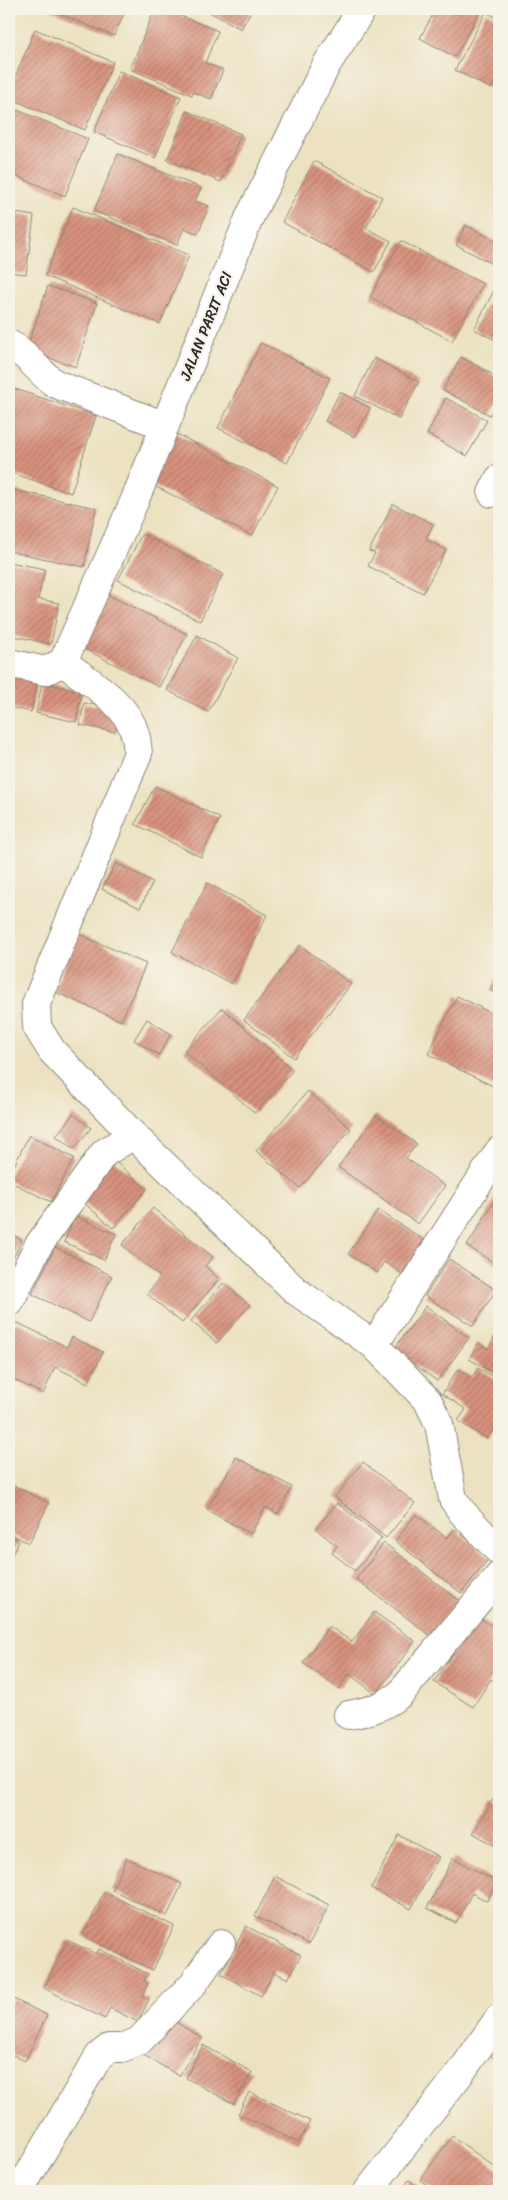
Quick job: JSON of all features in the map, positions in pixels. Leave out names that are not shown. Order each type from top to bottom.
[{"type":"street","name":"JALAN PARIT ACI","points":[[65,657],[134,502],[250,216],[327,64],[362,9]]},
{"type":"street","points":[[9,344],[23,353],[45,377],[56,384],[165,426]]},
{"type":"street","points":[[9,663],[45,670],[65,657],[128,717],[135,733],[138,754],[36,1004],[37,1028],[52,1050],[133,1136],[296,1291],[374,1345],[428,1401],[439,1424],[453,1499],[462,1512],[499,1551]]},
{"type":"street","points":[[9,1303],[38,1246],[104,1154],[133,1136]]},
{"type":"street","points":[[374,1345],[496,1164]]},
{"type":"street","points":[[348,1715],[368,1712],[383,1706],[399,1695],[499,1576]]},
{"type":"street","points":[[19,2191],[99,2056],[109,2048],[122,2048],[139,2041],[193,1984],[221,1944]]},
{"type":"street","points":[[368,2191],[459,2075],[499,2018]]},
{"type":"building","points":[[48,9],[126,9],[114,36]]},
{"type":"building","points":[[155,9],[164,9],[218,31],[205,63],[223,70],[211,99],[193,92],[192,95],[130,69]]},
{"type":"building","points":[[204,9],[252,9],[241,29]]},
{"type":"building","points":[[436,9],[481,9],[455,57],[420,38]]},
{"type":"building","points":[[486,12],[499,19],[499,73],[491,89],[455,70]]},
{"type":"building","points":[[35,29],[113,62],[85,130],[9,98],[9,92]]},
{"type":"building","points":[[119,71],[181,97],[155,158],[94,132]]},
{"type":"building","points":[[17,110],[88,139],[65,196],[9,173],[9,130]]},
{"type":"building","points":[[187,111],[241,134],[221,182],[167,160]]},
{"type":"building","points":[[118,154],[201,188],[195,201],[209,206],[198,234],[184,228],[177,245],[94,211]]},
{"type":"building","points":[[314,161],[382,197],[366,228],[391,241],[374,272],[282,222]]},
{"type":"building","points":[[73,207],[189,255],[160,324],[45,276]]},
{"type":"building","points":[[9,212],[34,216],[26,274],[9,272]]},
{"type":"building","points":[[466,225],[499,243],[491,263],[456,245]]},
{"type":"building","points":[[401,241],[483,284],[452,341],[370,297]]},
{"type":"building","points":[[499,281],[499,342],[474,329]]},
{"type":"building","points":[[48,286],[97,303],[76,367],[26,350]]},
{"type":"building","points":[[261,343],[330,378],[287,463],[218,428]]},
{"type":"building","points":[[461,357],[499,378],[499,399],[490,415],[443,390]]},
{"type":"building","points":[[374,358],[419,382],[399,419],[355,396]]},
{"type":"building","points":[[9,387],[96,416],[71,493],[9,472]]},
{"type":"building","points":[[340,392],[370,408],[354,437],[325,421]]},
{"type":"building","points":[[446,398],[487,420],[467,456],[427,434]]},
{"type":"building","points":[[173,432],[278,486],[252,536],[147,482]]},
{"type":"building","points":[[9,489],[96,508],[84,567],[9,551]]},
{"type":"building","points":[[393,504],[433,524],[426,539],[446,550],[423,593],[368,566],[375,553],[369,551]]},
{"type":"building","points":[[142,534],[223,574],[200,621],[118,580]]},
{"type":"building","points":[[9,562],[45,569],[38,599],[59,603],[51,644],[9,635]]},
{"type":"building","points":[[104,593],[187,634],[159,687],[77,645]]},
{"type":"building","points":[[197,635],[238,658],[208,712],[167,690]]},
{"type":"building","points":[[13,668],[39,674],[31,712],[9,707],[9,688]]},
{"type":"building","points":[[42,683],[82,691],[76,722],[36,713]]},
{"type":"building","points":[[84,703],[120,710],[115,732],[80,725]]},
{"type":"building","points":[[155,786],[220,818],[201,857],[135,824]]},
{"type":"building","points":[[116,863],[153,882],[140,908],[102,889]]},
{"type":"building","points":[[207,883],[267,915],[232,984],[172,952]]},
{"type":"building","points":[[79,934],[146,964],[121,1021],[53,991]]},
{"type":"building","points":[[300,945],[351,984],[294,1058],[244,1020]]},
{"type":"building","points":[[499,973],[499,995],[490,990]]},
{"type":"building","points":[[457,996],[499,1017],[499,1089],[428,1054]]},
{"type":"building","points":[[222,1008],[293,1070],[255,1113],[184,1051]]},
{"type":"building","points":[[147,1019],[171,1034],[159,1055],[134,1040]]},
{"type":"building","points":[[308,1091],[351,1129],[300,1188],[256,1151]]},
{"type":"building","points":[[73,1114],[91,1128],[74,1149],[56,1136]]},
{"type":"building","points":[[376,1115],[417,1144],[406,1158],[445,1186],[418,1224],[338,1167]]},
{"type":"building","points":[[29,1135],[74,1158],[51,1202],[9,1181],[9,1176]]},
{"type":"building","points":[[110,1157],[147,1189],[113,1228],[76,1196]]},
{"type":"building","points":[[495,1200],[499,1202],[499,1266],[467,1246]]},
{"type":"building","points":[[153,1208],[213,1257],[205,1266],[219,1279],[182,1323],[147,1294],[160,1277],[122,1245]]},
{"type":"building","points":[[378,1210],[424,1240],[402,1274],[384,1262],[377,1273],[348,1254]]},
{"type":"building","points":[[75,1216],[116,1234],[104,1260],[64,1242]]},
{"type":"building","points":[[9,1233],[22,1240],[9,1266]]},
{"type":"building","points":[[55,1247],[112,1276],[89,1322],[32,1294]]},
{"type":"building","points":[[449,1259],[496,1290],[473,1326],[425,1296]]},
{"type":"building","points":[[223,1283],[250,1305],[217,1343],[191,1321]]},
{"type":"building","points":[[426,1306],[469,1338],[437,1381],[394,1349]]},
{"type":"building","points":[[16,1322],[67,1347],[72,1337],[103,1352],[88,1383],[55,1367],[43,1394],[9,1377],[9,1338]]},
{"type":"building","points":[[497,1332],[499,1334],[499,1376],[469,1359],[478,1343],[488,1349]]},
{"type":"building","points":[[478,1368],[499,1381],[499,1419],[487,1439],[458,1421],[466,1409],[442,1394],[458,1369],[472,1377]]},
{"type":"building","points":[[236,1457],[292,1487],[278,1514],[265,1507],[251,1534],[207,1510]]},
{"type":"building","points":[[363,1462],[415,1503],[386,1538],[335,1497]]},
{"type":"building","points":[[9,1483],[49,1503],[29,1543],[9,1534]]},
{"type":"building","points":[[337,1503],[382,1538],[355,1571],[332,1553],[337,1546],[316,1529]]},
{"type":"building","points":[[416,1514],[447,1538],[454,1529],[490,1557],[461,1593],[395,1541]]},
{"type":"building","points":[[9,1536],[19,1541],[9,1561]]},
{"type":"building","points":[[384,1543],[460,1601],[432,1637],[356,1579]]},
{"type":"building","points":[[374,1612],[415,1641],[376,1694],[349,1674],[339,1689],[303,1663],[329,1626],[352,1642]]},
{"type":"building","points":[[478,1617],[499,1630],[499,1685],[491,1679],[473,1707],[434,1682]]},
{"type":"building","points":[[493,1799],[499,1803],[499,1848],[473,1833]]},
{"type":"building","points":[[399,1835],[439,1857],[411,1909],[371,1888]]},
{"type":"building","points":[[127,1858],[182,1884],[167,1916],[112,1890]]},
{"type":"building","points":[[453,1858],[497,1882],[487,1901],[472,1893],[456,1923],[427,1908]]},
{"type":"building","points":[[275,1876],[329,1905],[309,1944],[255,1916]]},
{"type":"building","points":[[104,1892],[174,1926],[153,1970],[83,1936]]},
{"type":"building","points":[[246,1926],[301,1955],[288,1979],[274,1972],[261,1996],[221,1974]]},
{"type":"building","points":[[67,1940],[96,1954],[99,1949],[148,1974],[144,1981],[148,1983],[142,1996],[149,1999],[138,2022],[110,2008],[105,2019],[44,1988]]},
{"type":"building","points":[[13,1999],[47,2015],[25,2061],[9,2053],[9,2007]]},
{"type":"building","points":[[166,2016],[202,2038],[179,2076],[142,2054]]},
{"type":"building","points":[[499,2036],[499,2062],[487,2053]]},
{"type":"building","points":[[203,2045],[252,2072],[234,2104],[186,2078]]},
{"type":"building","points":[[249,2092],[310,2121],[299,2143],[238,2114]]},
{"type":"building","points":[[452,2136],[499,2170],[499,2183],[493,2191],[436,2191],[420,2180]]},
{"type":"building","points":[[409,2180],[425,2191],[402,2191]]}]
